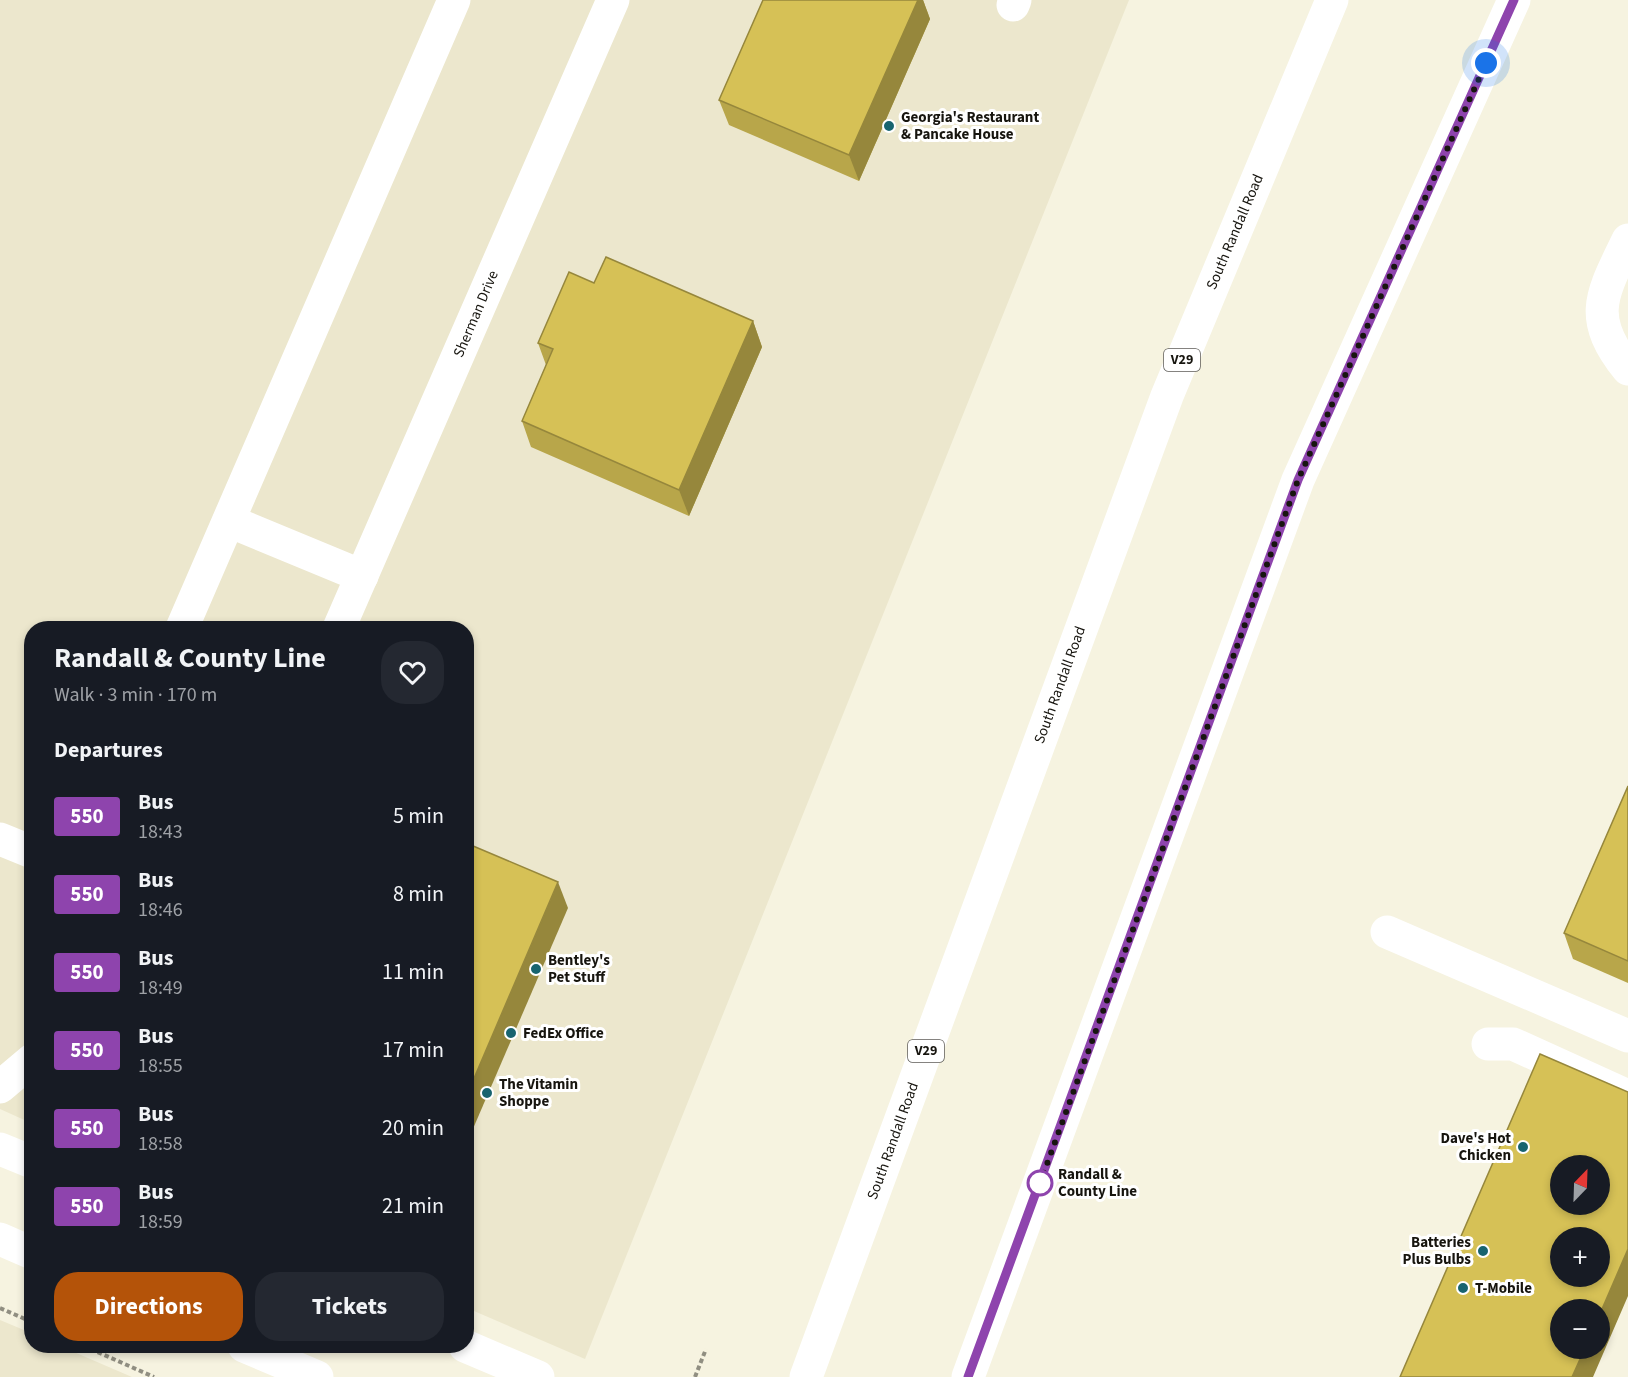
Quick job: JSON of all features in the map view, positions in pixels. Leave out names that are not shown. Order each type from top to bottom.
[{"type":"main road","points":[[185,621],[454,0]]},
{"type":"main road","name":"Sherman Drive","points":[[342,621],[613,0]]},
{"type":"main road","name":"South Randall Road","points":[[806,1377],[1167,396],[1332,0]]},
{"type":"main road","points":[[968,1377],[1298,480],[1514,0]]},
{"type":"main road","points":[[1628,240],[1604,290],[1600,318],[1616,354],[1628,369]]},
{"type":"main road","points":[[229,521],[362,576]]},
{"type":"main road","points":[[0,838],[24,848]]},
{"type":"main road","points":[[1387,932],[1628,1036]]},
{"type":"main road","points":[[1488,1044],[1514,1044],[1628,1096]]},
{"type":"main road","points":[[0,1087],[24,1067]]},
{"type":"main road","points":[[0,1149],[24,1159]]},
{"type":"main road","points":[[0,1239],[24,1250]]},
{"type":"main road","points":[[474,1350],[538,1377]]},
{"type":"main road","points":[[260,1353],[317,1377]]},
{"type":"path","points":[[0,1308],[24,1318]]},
{"type":"path","points":[[695,1377],[706,1349]]},
{"type":"path","points":[[100,1353],[154,1377]]},
{"type":"shaded area","points":[[0,0],[1129,0],[585,1359],[474,1311],[474,621],[24,621],[24,1120],[0,1109]]},
{"type":"shaded area","points":[[0,1320],[24,1330],[24,1353],[76,1353],[132,1377],[0,1377]]},
{"type":"building","points":[[763,0],[918,0],[849,155],[719,100]]},
{"type":"building","points":[[606,257],[753,321],[679,490],[522,421],[553,349],[538,343],[569,272],[594,283]]},
{"type":"building","points":[[1628,786],[1628,961],[1564,933]]},
{"type":"building","points":[[474,846],[558,882],[474,1078]]},
{"type":"building","points":[[1540,1054],[1628,1092],[1628,1249],[1606,1299],[1550,1299],[1550,1359],[1580,1359],[1572,1377],[1400,1377]]},
{"type":"bus line","name":"550","points":[[968,1377],[1298,480],[1514,0]]},
{"type":"place","name":"Georgia's Restaurant & Pancake House","points":[[889,126]]},
{"type":"place","name":"Bentley's Pet Stuff","points":[[536,969]]},
{"type":"place","name":"FedEx Office","points":[[511,1033]]},
{"type":"place","name":"The Vitamin Shoppe","points":[[487,1093]]},
{"type":"place","name":"Dave's Hot Chicken","points":[[1523,1147]]},
{"type":"place","name":"Randall & County Line","points":[[1040,1183]]},
{"type":"place","name":"Batteries Plus Bulbs","points":[[1483,1251]]},
{"type":"place","name":"T-Mobile","points":[[1463,1288]]},
{"type":"route","points":[[1040,1183],[1298,480],[1486,63]]}]
